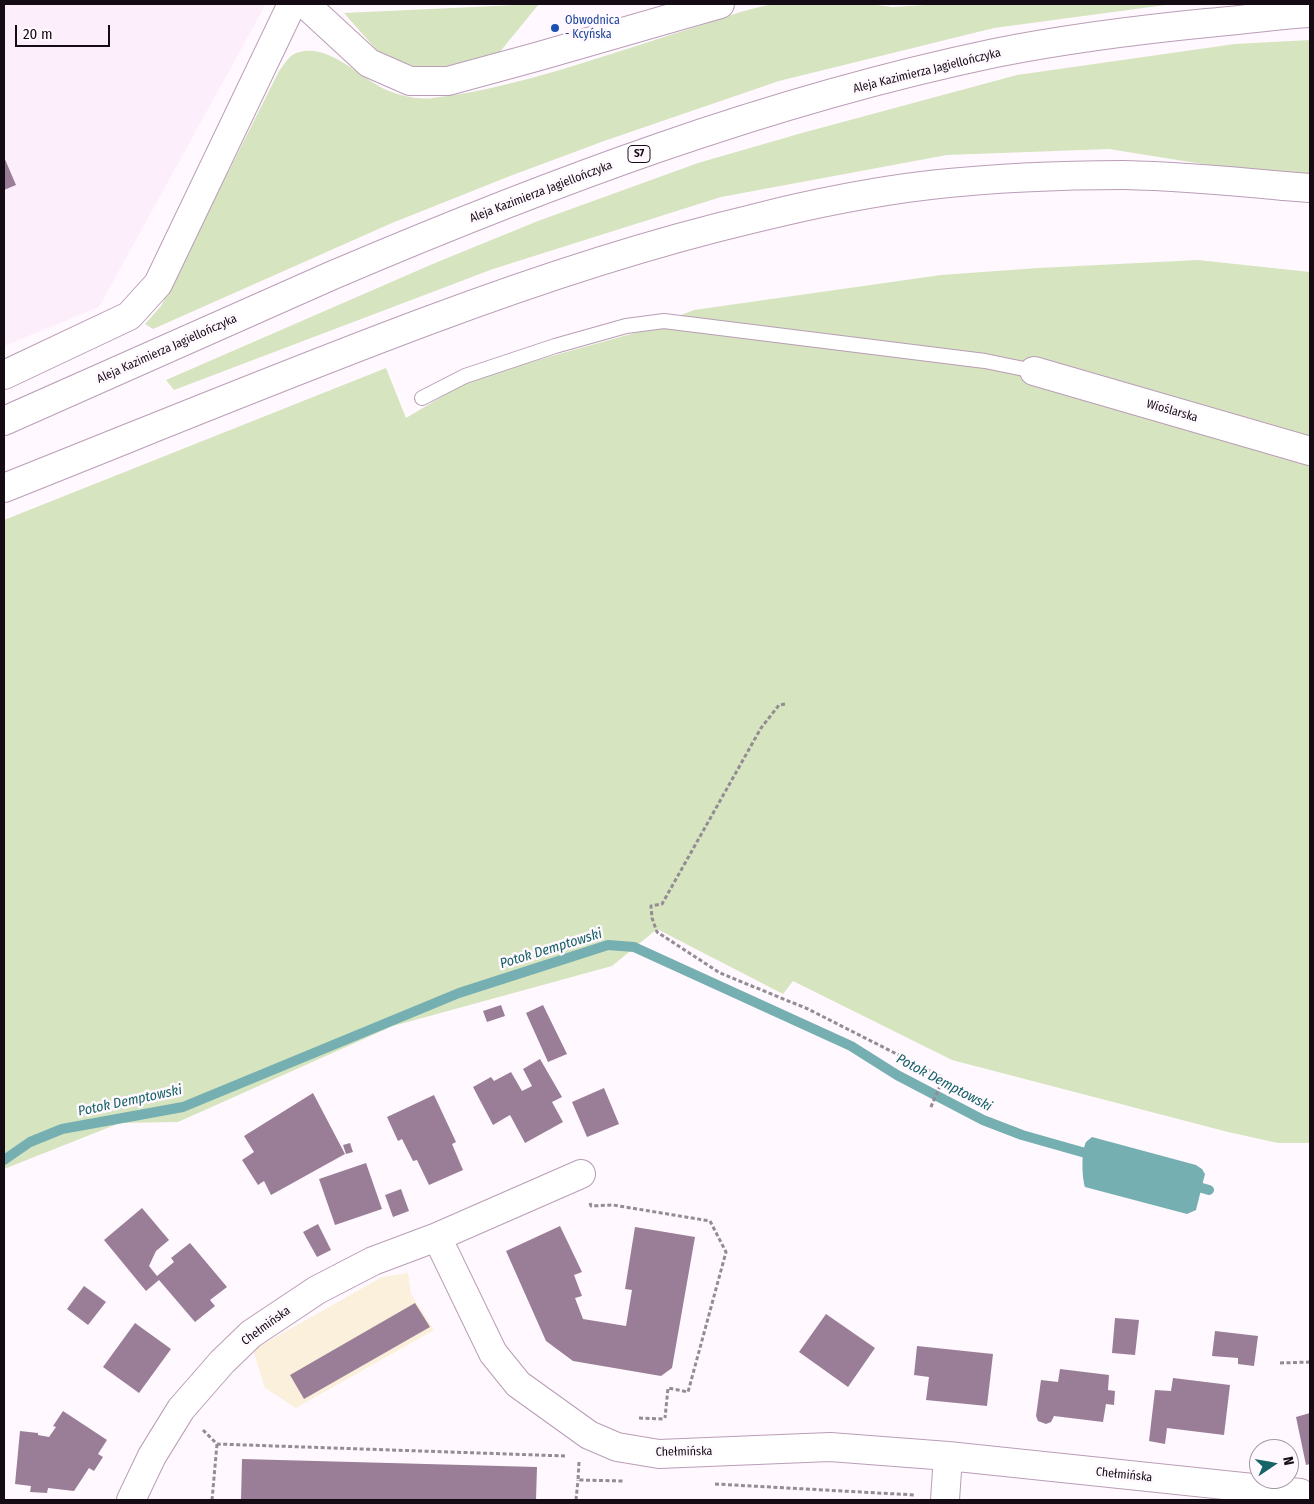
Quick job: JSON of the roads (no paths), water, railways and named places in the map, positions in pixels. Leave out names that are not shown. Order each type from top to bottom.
[{"type":"main road","points":[[4,375],[130,316],[158,284],[292,4]]},
{"type":"main road","points":[[305,4],[369,63],[410,80],[448,81],[720,4]]},
{"type":"main road","name":"Aleja Kazimierza Jagiellończyka","points":[[4,420],[332,276],[508,203],[672,142],[782,107],[994,54],[1068,40],[1310,13]]},
{"type":"main road","points":[[4,488],[360,346],[481,301],[592,263],[696,232],[802,206],[929,185],[1048,176],[1194,178],[1297,187]]},
{"type":"main road","name":"Wioślarska","points":[[1034,371],[1310,450]]},
{"type":"main road","name":"Chełmińska","points":[[131,1500],[152,1456],[181,1409],[222,1362],[251,1334],[318,1290],[373,1261],[437,1237],[581,1174]]},
{"type":"main road","name":"Chełmińska","points":[[437,1237],[493,1354],[518,1384],[584,1446],[617,1447],[659,1454],[830,1447],[948,1456],[1300,1493]]},
{"type":"main road","points":[[933,1499],[948,1456]]},
{"type":"lane","points":[[422,398],[465,376],[555,346],[626,326],[664,321],[985,361],[1034,371]]},
{"type":"water","points":[[1092,1137],[1196,1165],[1202,1169],[1205,1174],[1196,1210],[1187,1214],[1085,1187],[1083,1152],[1086,1142]]},
{"type":"waterway","name":"Potok Demptowski","points":[[4,1160],[30,1142],[62,1129],[183,1107],[459,993],[608,945],[634,947],[851,1046],[897,1075],[983,1120],[1022,1135],[1096,1156]]},
{"type":"waterway","name":"Potok Demptowski","points":[[1188,1184],[1209,1190]]},
{"type":"place","name":"Obwodnica - Kcyńska","points":[[555,28]]}]
